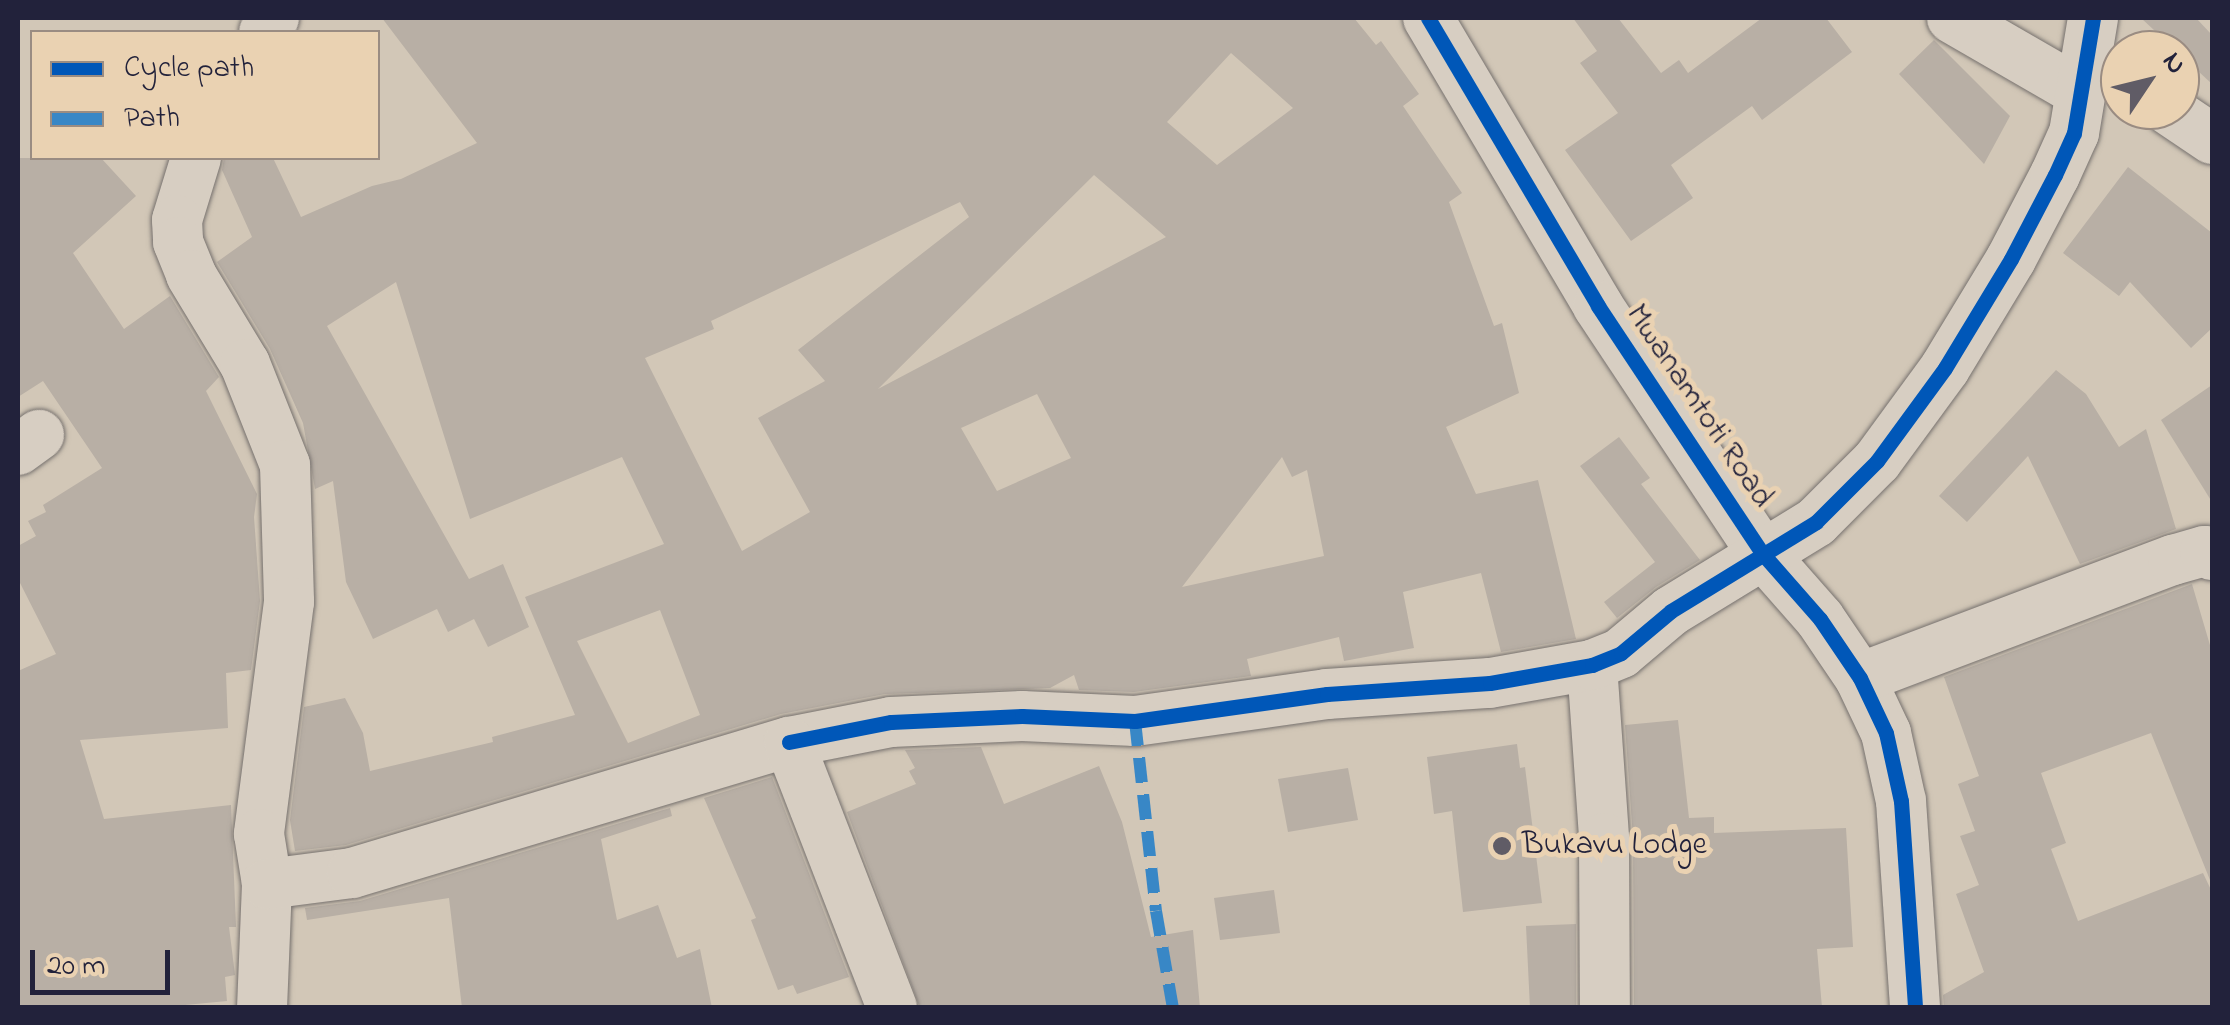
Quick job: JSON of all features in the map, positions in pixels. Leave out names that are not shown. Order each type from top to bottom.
[{"type":"street","name":"Mwanamtoti Road","points":[[1428,18],[1598,306],[1762,552],[1820,618],[1860,678],[1886,733],[1901,800],[1915,1008]]},
{"type":"street","points":[[268,884],[352,873],[788,742],[891,722],[1022,716],[1136,721],[1327,694],[1490,683],[1592,665],[1622,653],[1671,611],[1816,522],[1844,498],[1944,368],[2012,259],[2074,132],[2095,62],[1952,18]]},
{"type":"street","points":[[195,160],[177,220],[178,242],[191,275],[245,364],[285,465],[289,602],[258,834],[268,884],[262,1008]]},
{"type":"street","points":[[1860,678],[2033,610],[2210,562]]},
{"type":"street","points":[[1592,665],[1604,838],[1605,1008]]},
{"type":"street","points":[[788,742],[892,1008]]},
{"type":"building","points":[[382,18],[1354,18],[1376,45],[1381,41],[1419,94],[1403,106],[1462,193],[1449,202],[1494,326],[1502,323],[1519,393],[1446,427],[1476,494],[1538,480],[1576,639],[1501,652],[1481,573],[1403,592],[1414,648],[1344,661],[1339,637],[1247,659],[1251,676],[1134,692],[1079,690],[1074,675],[1050,688],[885,694],[781,714],[346,845],[295,851],[290,820],[304,707],[345,698],[363,733],[370,771],[493,742],[492,737],[575,715],[525,597],[664,544],[622,457],[470,519],[396,282],[327,326],[469,579],[503,564],[529,627],[488,647],[474,619],[448,632],[437,609],[373,639],[346,582],[333,481],[315,489],[303,423],[270,349],[217,262],[252,237],[222,170],[224,160],[274,160],[301,217],[372,186],[401,179],[477,143]],"holes":[[[1231,53],[1293,108],[1217,165],[1167,122]],[[1094,175],[1166,237],[878,389]],[[960,202],[969,217],[798,350],[825,381],[758,418],[810,512],[742,551],[645,358],[714,329],[711,321]],[[1037,394],[1071,458],[997,491],[961,428]],[[1282,457],[1292,477],[1307,470],[1324,556],[1182,587]],[[660,610],[700,715],[628,743],[577,641]]]},
{"type":"building","points":[[1573,18],[1618,18],[1661,73],[1679,60],[1688,73],[1762,18],[1826,18],[1852,52],[1762,120],[1752,106],[1671,165],[1693,198],[1631,241],[1565,150],[1618,113],[1580,63],[1597,51]]},
{"type":"building","points":[[2141,18],[2196,18],[2212,35],[2212,84],[2200,73],[2200,30],[2154,30]]},
{"type":"building","points":[[1934,40],[2010,116],[1984,164],[1899,74]]},
{"type":"building","points":[[18,158],[103,160],[136,196],[73,253],[124,329],[170,296],[219,377],[206,391],[257,494],[254,517],[260,601],[251,670],[226,673],[228,728],[80,740],[104,819],[231,805],[236,927],[229,927],[235,975],[225,977],[227,1001],[154,1008],[18,1008],[18,671],[56,654],[18,579],[18,546],[36,536],[28,521],[46,512],[43,505],[102,468],[43,381],[18,397]]},
{"type":"building","points":[[2128,167],[2212,233],[2212,328],[2191,348],[2130,282],[2119,296],[2063,253]]},
{"type":"building","points":[[2056,370],[2086,394],[2119,447],[2146,429],[2176,529],[2080,564],[2028,456],[1967,522],[1939,496]]},
{"type":"building","points":[[2212,385],[2212,502],[2161,420]]},
{"type":"building","points":[[1619,437],[1650,478],[1641,484],[1700,560],[1656,587],[1617,618],[1604,602],[1655,562],[1580,466]]},
{"type":"building","points":[[2192,584],[2212,652],[2212,885],[2151,733],[2041,773],[2066,843],[2051,849],[2078,921],[2203,873],[2212,892],[2212,1008],[1944,1008],[1943,995],[1984,972],[1956,894],[1979,885],[1960,836],[1975,831],[1958,784],[1979,776],[1944,677]]},
{"type":"building","points":[[1678,720],[1689,818],[1714,817],[1714,833],[1846,828],[1853,947],[1817,949],[1822,1008],[1634,1008],[1633,838],[1625,725]]},
{"type":"building","points":[[1517,744],[1520,768],[1525,767],[1542,903],[1463,912],[1452,811],[1434,814],[1427,757]]},
{"type":"building","points":[[981,747],[1004,804],[1099,766],[1122,822],[1151,937],[1193,930],[1200,1008],[920,1008],[847,812],[916,784],[909,771],[915,768],[905,750]]},
{"type":"building","points":[[1348,768],[1358,820],[1288,832],[1278,779]]},
{"type":"building","points":[[772,777],[849,977],[797,994],[793,985],[778,990],[751,920],[756,918],[704,798]]},
{"type":"building","points":[[670,808],[672,816],[601,839],[617,920],[658,905],[677,958],[700,949],[712,1008],[462,1008],[449,898],[307,920],[305,908],[360,901]]},
{"type":"building","points":[[1274,890],[1280,933],[1220,940],[1214,898]]},
{"type":"building","name":"Bukavu Lodge","points":[[1576,924],[1576,1008],[1530,1008],[1526,926]]},
{"type":"marked path","points":[[1135,721],[1156,911],[1173,1008]]},
{"type":"cycle path","points":[[1428,18],[1598,306],[1762,553],[1820,619],[1860,678],[1886,733],[1901,801],[1915,1008]]},
{"type":"cycle path","points":[[789,742],[891,722],[1022,716],[1135,721],[1327,694],[1490,683],[1592,665],[1621,653],[1671,611],[1816,522],[1877,461],[1945,368],[2011,259],[2055,175],[2074,133],[2093,18]]},
{"type":"place","name":"Bukavu Lodge","points":[[1502,846]]}]
